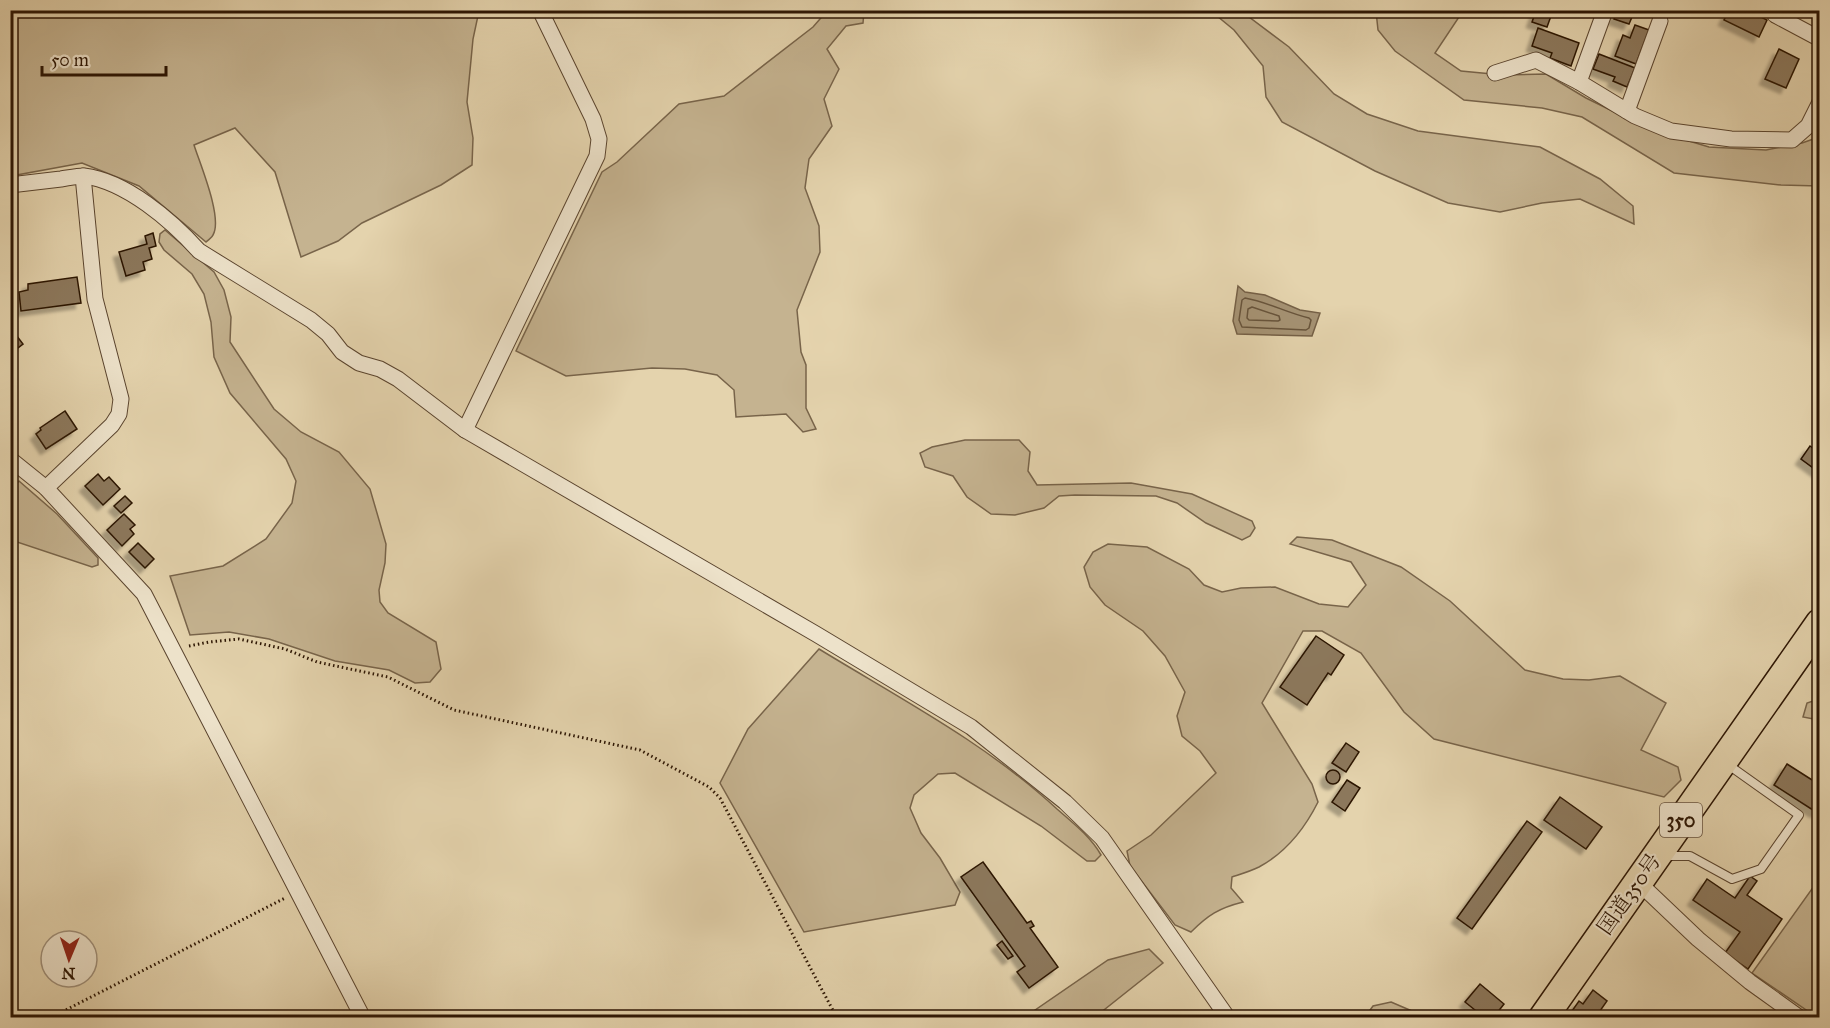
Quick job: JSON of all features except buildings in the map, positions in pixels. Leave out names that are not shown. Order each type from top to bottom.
[{"type":"highway","name":"国道350号","points":[[1543,1017],[1820,622]]},
{"type":"street","points":[[465,430],[597,156],[599,139],[593,119],[540,10]]},
{"type":"street","points":[[1775,15],[1820,39]]},
{"type":"street","points":[[1579,82],[1603,16]]},
{"type":"street","points":[[1627,111],[1660,21]]},
{"type":"street","points":[[1495,73],[1536,60],[1579,82],[1627,111],[1671,131],[1731,139],[1792,140],[1808,126],[1820,102]]},
{"type":"street","points":[[46,488],[112,425],[119,414],[121,399],[95,299],[83,176]]},
{"type":"street","points":[[10,185],[83,176],[109,183],[161,214],[186,235],[199,251],[311,320],[328,334],[342,352],[359,363],[380,369],[398,379],[465,430],[971,727],[1065,802],[1102,838],[1228,1017]]},
{"type":"street","points":[[10,459],[46,488],[144,594],[363,1017]]},
{"type":"street","points":[[1638,882],[1750,982],[1800,1017]]},
{"type":"lane","points":[[1660,850],[1670,856],[1690,856],[1732,879],[1761,869],[1799,815],[1722,760]]},
{"type":"path","points":[[173,650],[209,642],[239,639],[285,649],[317,662],[388,677],[454,710],[639,750],[709,787],[720,798],[837,1017]]},
{"type":"path","points":[[50,1017],[297,892]]},
{"type":"shaded area","points":[[11,10],[479,11],[473,39],[467,102],[473,138],[472,165],[441,185],[362,223],[338,241],[301,257],[275,172],[235,128],[194,145],[210,191],[215,216],[213,235],[206,242],[139,186],[82,163],[11,176]]},
{"type":"shaded area","points":[[827,11],[864,11],[863,23],[846,26],[827,49],[839,69],[824,99],[832,126],[809,159],[805,188],[819,226],[820,252],[797,310],[801,352],[806,365],[806,408],[816,429],[803,432],[786,414],[736,417],[734,390],[717,375],[685,369],[652,368],[566,376],[516,351],[602,172],[617,162],[679,104],[724,96],[813,27]]},
{"type":"shaded area","points":[[1211,11],[1241,11],[1289,47],[1334,94],[1367,114],[1418,131],[1540,147],[1600,179],[1633,206],[1634,224],[1580,199],[1542,203],[1500,212],[1448,203],[1375,171],[1282,122],[1266,97],[1263,66],[1234,30]]},
{"type":"shaded area","points":[[1376,11],[1463,11],[1435,53],[1461,71],[1503,75],[1546,74],[1586,98],[1649,129],[1709,147],[1766,150],[1819,137],[1819,186],[1781,185],[1674,173],[1582,117],[1542,108],[1464,100],[1395,51],[1378,30]]},
{"type":"shaded area","points":[[165,230],[214,272],[224,290],[231,317],[230,342],[274,409],[301,432],[339,452],[370,489],[386,544],[385,563],[379,590],[380,602],[388,613],[436,642],[441,669],[430,682],[415,683],[389,670],[335,661],[269,639],[229,632],[190,635],[170,576],[223,566],[266,539],[292,503],[296,481],[286,459],[230,393],[214,357],[211,322],[204,294],[192,274],[164,250],[159,242],[160,234]]},
{"type":"shaded area","points":[[965,440],[1019,440],[1030,452],[1028,471],[1037,485],[1131,483],[1192,494],[1252,521],[1255,528],[1250,536],[1242,540],[1206,523],[1177,503],[1156,496],[1059,496],[1044,508],[1015,515],[991,514],[967,497],[953,476],[925,467],[920,453],[932,447]]},
{"type":"shaded area","points":[[19,481],[57,514],[98,558],[98,565],[92,567],[11,540],[11,490]]},
{"type":"shaded area","points":[[1297,537],[1332,540],[1401,567],[1450,601],[1525,670],[1563,679],[1589,680],[1620,676],[1666,703],[1641,750],[1678,767],[1681,780],[1664,797],[1434,739],[1404,712],[1361,653],[1322,631],[1303,631],[1262,703],[1312,784],[1318,802],[1307,821],[1277,855],[1259,867],[1232,877],[1231,888],[1243,902],[1214,913],[1191,932],[1175,925],[1130,866],[1127,851],[1151,835],[1216,773],[1200,751],[1182,736],[1177,716],[1185,692],[1165,656],[1143,631],[1105,605],[1090,587],[1084,567],[1093,552],[1108,544],[1147,547],[1189,569],[1204,585],[1222,592],[1241,588],[1275,587],[1319,604],[1348,607],[1366,585],[1351,562],[1290,544]]},
{"type":"shaded area","points":[[819,649],[942,723],[1002,764],[1075,825],[1101,855],[1095,861],[1087,861],[1041,826],[955,773],[938,774],[914,795],[910,808],[921,833],[940,858],[960,892],[955,905],[804,932],[720,783],[748,729]]},
{"type":"shaded area","points":[[1819,699],[1819,720],[1803,717],[1807,703]]},
{"type":"shaded area","points":[[1819,879],[1820,1017],[1818,1018],[1752,973]]},
{"type":"shaded area","points":[[1149,949],[1163,963],[1095,1017],[1025,1017],[1108,960]]},
{"type":"shaded area","points":[[1391,1002],[1426,1017],[1365,1017],[1373,1006]]},
{"type":"water","points":[[1238,286],[1245,292],[1265,295],[1300,310],[1320,313],[1312,336],[1237,334],[1233,321]]}]
